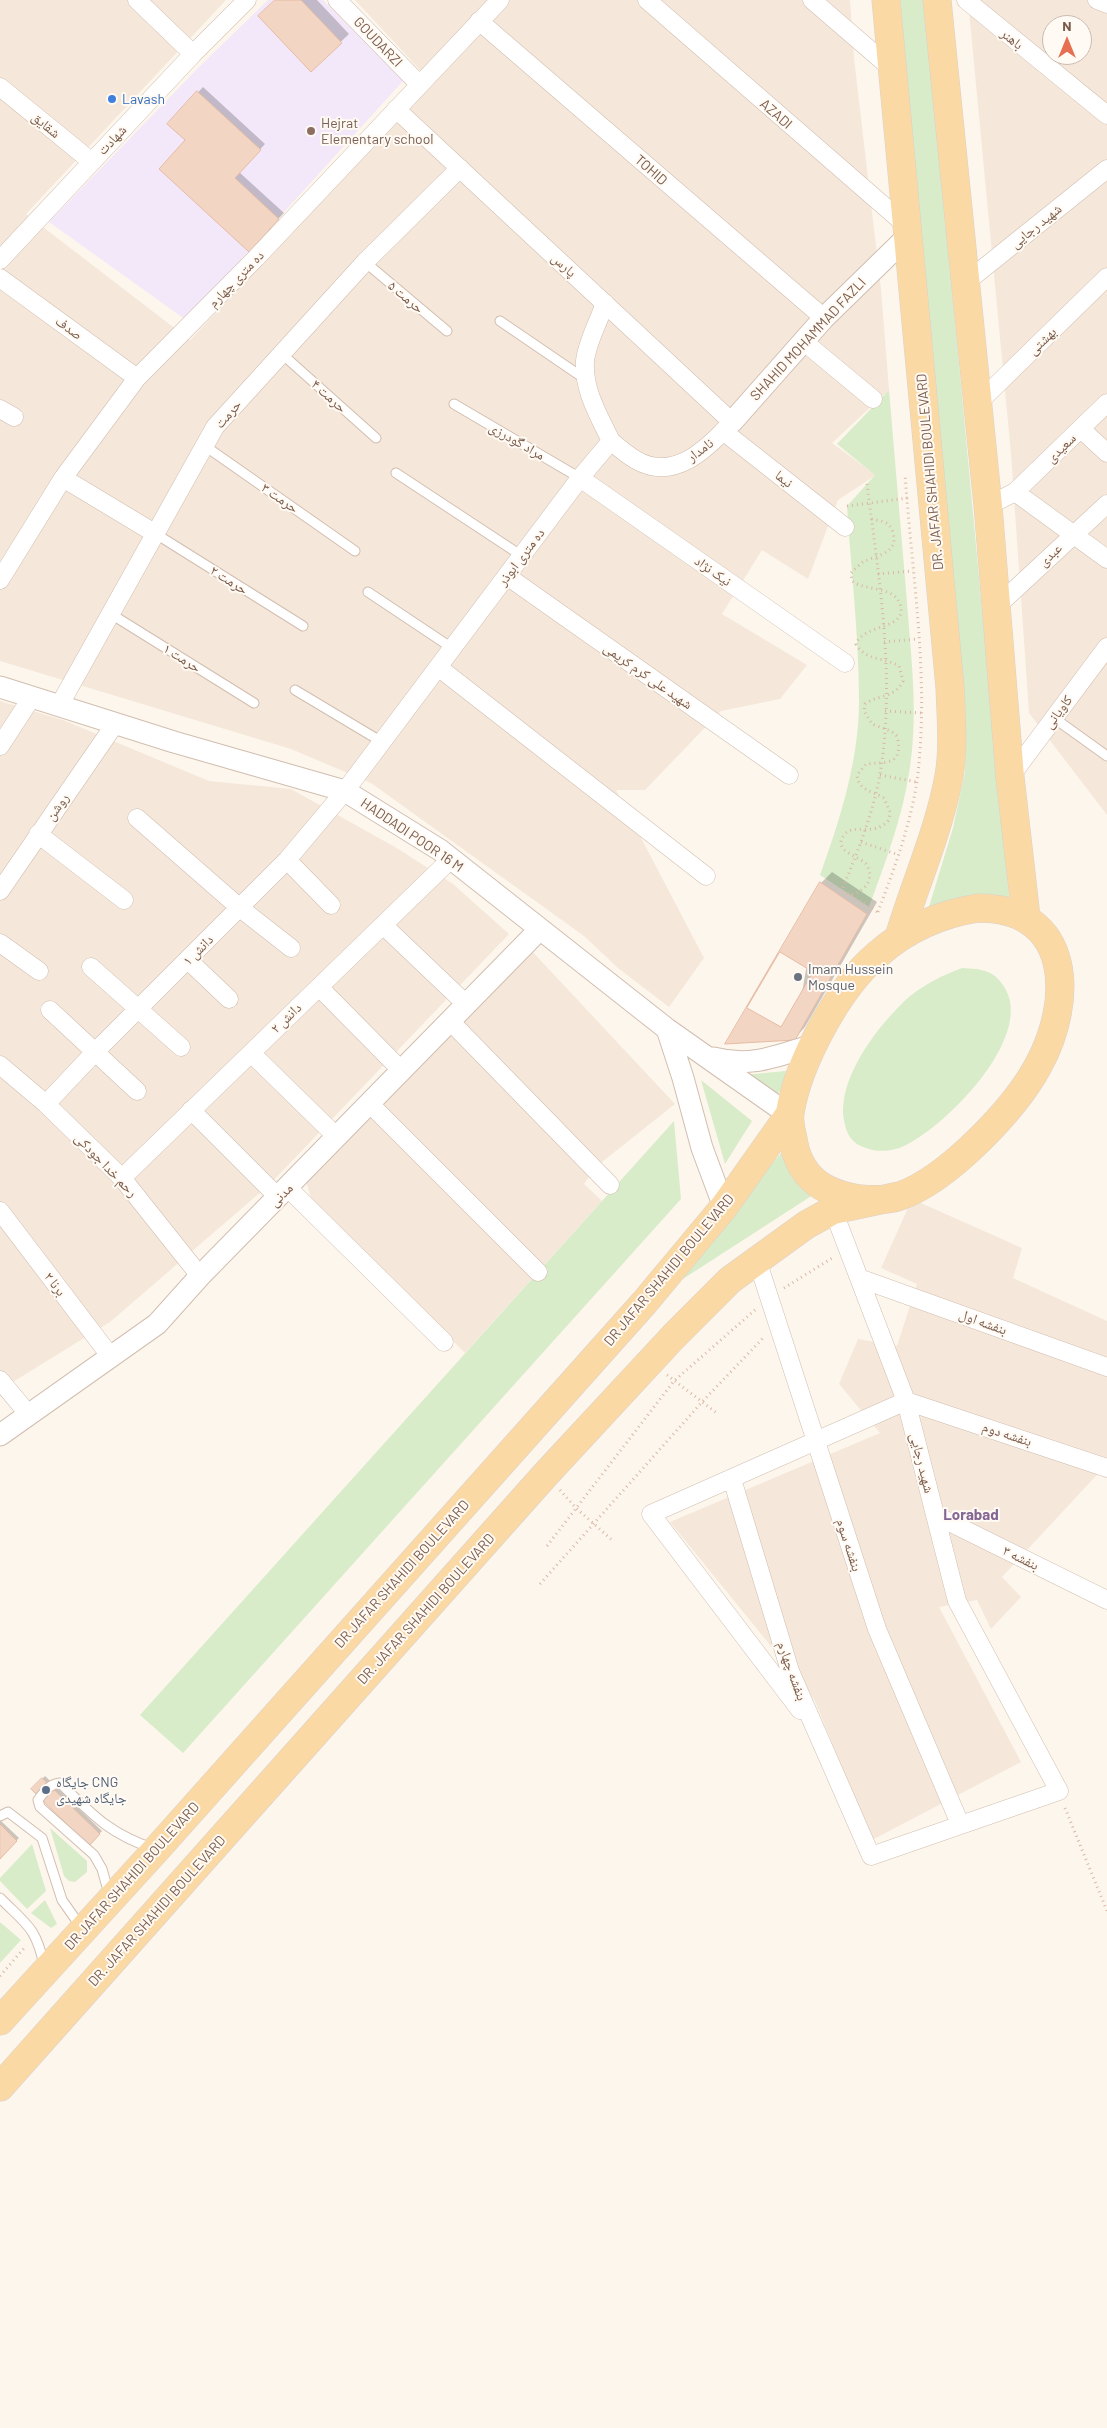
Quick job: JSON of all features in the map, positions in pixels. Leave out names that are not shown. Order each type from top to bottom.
[{"type":"main road","name":"DR. JAFAR SHAHIDI BOULEVARD","points":[[886,0],[907,231],[919,496],[950,688],[952,738],[949,775],[942,804],[901,931]]},
{"type":"main road","points":[[937,0],[988,506],[1010,777],[1026,917]]},
{"type":"main road","points":[[998,908],[1026,917],[1046,935],[1056,957],[1059,976],[1059,1007],[1052,1035],[1042,1059],[1019,1096],[973,1145],[950,1165],[899,1196],[868,1200],[843,1196],[827,1190],[812,1180],[795,1154],[789,1115],[812,1045],[829,1015],[855,979],[901,931],[954,912],[998,908]]},
{"type":"main road","name":"DR JAFAR SHAHIDI BOULEVARD","points":[[0,2021],[156,1850],[644,1303],[724,1207],[789,1115]]},
{"type":"main road","name":"DR. JAFAR SHAHIDI BOULEVARD","points":[[0,2087],[546,1474],[730,1280],[806,1225],[833,1210],[899,1196]]},
{"type":"street","points":[[137,0],[193,54]]},
{"type":"street","name":"شهادت","points":[[0,260],[246,0]]},
{"type":"street","name":"GOUDARZI","points":[[337,0],[419,84]]},
{"type":"street","name":"ده متری چهارم","points":[[0,580],[63,478],[137,378],[256,258],[500,0]]},
{"type":"street","name":"AZADI","points":[[647,0],[907,231]]},
{"type":"street","points":[[812,0],[892,69]]},
{"type":"street","name":"باهنر","points":[[966,0],[1107,115]]},
{"type":"street","points":[[1097,0],[1107,4]]},
{"type":"street","name":"TOHID","points":[[479,22],[824,318]]},
{"type":"street","name":"شقایق","points":[[0,88],[92,162]]},
{"type":"street","name":"پارس","points":[[396,109],[605,303],[727,427]]},
{"type":"street","name":"حرمت","points":[[59,706],[215,427],[366,262],[460,168]]},
{"type":"street","name":"شهید رجایی","points":[[965,283],[1107,169]]},
{"type":"street","name":"SHAHID MOHAMMAD FAZLI","points":[[727,427],[824,318],[907,231]]},
{"type":"street","name":"بهشتی","points":[[977,404],[1107,277]]},
{"type":"street","name":"صدف","points":[[0,278],[137,378]]},
{"type":"street","points":[[605,303],[586,360],[585,379],[590,398],[611,442]]},
{"type":"street","points":[[803,342],[873,399]]},
{"type":"street","name":"سعیدی","points":[[988,506],[1016,492],[1107,403]]},
{"type":"street","name":"نامدار","points":[[611,442],[637,461],[665,469],[690,460],[727,427]]},
{"type":"street","name":"نیما","points":[[727,427],[846,527]]},
{"type":"street","points":[[1081,429],[1107,453]]},
{"type":"street","name":"ده متری ابوذر","points":[[345,791],[580,478],[611,442]]},
{"type":"street","points":[[63,478],[156,534]]},
{"type":"street","name":"نیک نژاد","points":[[580,478],[846,663]]},
{"type":"street","points":[[1016,492],[1107,560]]},
{"type":"street","name":"عبدی","points":[[995,608],[1072,534],[1107,504]]},
{"type":"street","name":"شهید علی کرم کریمی","points":[[507,576],[789,775]]},
{"type":"street","name":"کاویانی","points":[[1010,777],[1107,648]]},
{"type":"street","points":[[438,667],[706,876]]},
{"type":"street","name":"HADDADI POOR 16 M","points":[[0,687],[115,724],[345,791],[451,859],[667,1030],[789,1115]]},
{"type":"street","points":[[0,746],[32,697]]},
{"type":"street","name":"روشن","points":[[0,891],[115,724]]},
{"type":"street","name":"دانش ۱","points":[[46,1104],[95,1052],[287,860],[345,791]]},
{"type":"street","points":[[137,818],[240,908],[290,948]]},
{"type":"street","points":[[38,834],[124,900]]},
{"type":"street","name":"دانش ۲","points":[[122,1178],[451,859]]},
{"type":"street","points":[[287,860],[331,905]]},
{"type":"street","points":[[383,925],[466,1004]]},
{"type":"street","name":"مدنی","points":[[0,1435],[158,1324],[200,1276],[540,929]]},
{"type":"street","points":[[0,943],[39,971]]},
{"type":"street","points":[[188,960],[229,999]]},
{"type":"street","points":[[91,966],[181,1047]]},
{"type":"street","points":[[319,987],[402,1071]]},
{"type":"street","points":[[50,1010],[137,1091]]},
{"type":"street","points":[[450,1021],[610,1185]]},
{"type":"street","points":[[667,1030],[683,1078],[702,1148],[724,1207]]},
{"type":"street","points":[[703,1056],[734,1063],[756,1062],[812,1045]]},
{"type":"street","points":[[251,1053],[337,1137]]},
{"type":"street","name":"رحم خدا جودکی","points":[[0,1065],[46,1104],[122,1178],[200,1276]]},
{"type":"street","points":[[370,1104],[538,1272]]},
{"type":"street","points":[[191,1110],[283,1192],[444,1342]]},
{"type":"street","name":"شهید رجایی","points":[[833,1210],[906,1400],[957,1601],[1059,1791]]},
{"type":"street","name":"برنا ۲","points":[[0,1211],[111,1357]]},
{"type":"street","name":"بنفشه سوم","points":[[757,1260],[877,1628],[960,1824]]},
{"type":"street","name":"بنفشه اول","points":[[859,1278],[1107,1367]]},
{"type":"street","points":[[0,1380],[29,1415]]},
{"type":"street","points":[[818,1736],[651,1514],[816,1442],[906,1400]]},
{"type":"street","name":"بنفشه دوم","points":[[906,1400],[1107,1468]]},
{"type":"street","name":"بنفشه چهارم","points":[[732,1479],[790,1671],[872,1856],[960,1824]]},
{"type":"street","name":"بنفشه ۳","points":[[935,1515],[1107,1600]]},
{"type":"street","points":[[960,1824],[1059,1791]]},
{"type":"lane","name":"حرمت ۵","points":[[366,262],[447,331]]},
{"type":"lane","points":[[500,321],[585,379]]},
{"type":"lane","name":"حرمت ۴","points":[[282,354],[376,438]]},
{"type":"lane","name":"مراد گودرزی","points":[[454,404],[580,478]]},
{"type":"lane","name":"حرمت ۳","points":[[205,446],[355,551]]},
{"type":"lane","points":[[396,473],[522,556]]},
{"type":"lane","name":"حرمت ۲","points":[[156,534],[302,626]]},
{"type":"lane","points":[[368,592],[452,648]]},
{"type":"lane","name":"حرمت ۱","points":[[111,614],[254,703]]},
{"type":"lane","points":[[295,690],[382,742]]},
{"type":"lane","points":[[1054,718],[1107,756]]},
{"type":"lane","points":[[110,1900],[102,1869],[94,1855],[40,1807],[38,1800],[43,1793],[54,1784],[60,1783],[113,1831],[127,1839],[156,1850]]},
{"type":"lane","points":[[0,1816],[8,1812],[42,1838],[62,1900],[83,1929]]},
{"type":"lane","points":[[0,1898],[34,1931],[39,1942],[45,1971]]},
{"type":"path","points":[[878,912],[900,855],[916,782],[922,713],[913,571],[919,496],[905,468]]},
{"type":"path","points":[[867,484],[883,627],[886,697],[885,728],[880,775],[862,842],[842,890],[878,912],[901,931]]},
{"type":"path","points":[[847,506],[919,496]]},
{"type":"path","points":[[850,895],[860,893],[869,881],[865,863],[843,848],[841,842],[843,835],[849,831],[876,830],[889,820],[888,804],[884,798],[862,788],[858,782],[857,775],[866,764],[881,764],[893,759],[899,750],[898,736],[885,728],[872,724],[864,711],[865,704],[871,700],[895,693],[903,681],[899,666],[885,659],[867,656],[860,652],[856,644],[858,638],[864,633],[883,627],[896,620],[900,613],[900,605],[896,597],[888,592],[860,587],[852,581],[851,573],[860,564],[886,554],[895,538],[892,528],[886,521],[872,519]]},
{"type":"path","points":[[878,574],[913,571]]},
{"type":"path","points":[[884,642],[918,640]]},
{"type":"path","points":[[885,711],[922,713]]},
{"type":"path","points":[[880,775],[916,782]]},
{"type":"path","points":[[862,842],[900,855]]},
{"type":"path","points":[[547,1546],[674,1381],[768,1298],[847,1248]]},
{"type":"path","points":[[540,1584],[702,1402],[777,1324]]},
{"type":"path","points":[[652,1362],[718,1414]]},
{"type":"path","points":[[546,1474],[576,1508],[612,1540]]},
{"type":"path","points":[[1059,1791],[1107,1911]]},
{"type":"path","points":[[0,1976],[26,1946]]},
{"type":"shaded area","points":[[0,0],[226,0],[26,214],[190,340],[433,84],[355,0],[850,0],[854,58],[881,289],[889,390],[832,443],[876,475],[838,500],[808,579],[762,550],[722,614],[807,665],[780,699],[721,711],[645,790],[616,790],[704,958],[669,1007],[618,968],[584,936],[371,783],[291,749],[0,661]]},
{"type":"shaded area","points":[[268,0],[323,0],[403,81],[186,320],[49,222],[199,67]]},
{"type":"shaded area","points":[[968,0],[1107,0],[1107,815],[1029,713],[1011,454]]},
{"type":"shaded area","points":[[0,701],[63,720],[209,781],[291,789],[395,847],[453,884],[509,934],[270,1184],[110,1322],[0,1390]]},
{"type":"shaded area","points":[[529,948],[675,1104],[597,1166],[584,1184],[602,1201],[465,1353],[311,1198],[305,1178]]},
{"type":"shaded area","points":[[912,1199],[1022,1248],[1013,1278],[1107,1321],[1107,1464],[1002,1577],[1021,1597],[991,1629],[977,1600],[939,1607],[1021,1762],[872,1840],[814,1699],[670,1522],[880,1433],[839,1384],[858,1339],[897,1346],[917,1284],[881,1268]]},
{"type":"green space","points":[[900,0],[925,0],[1011,919],[924,923],[953,828],[965,772],[966,725]]},
{"type":"green space","points":[[889,390],[914,709],[912,752],[906,790],[892,841],[869,907],[820,875],[835,833],[847,790],[856,745],[858,723],[858,653],[847,506],[875,475],[837,444]]},
{"type":"green space","points":[[962,968],[988,972],[1002,983],[1006,990],[1011,1010],[1007,1032],[997,1055],[963,1100],[923,1135],[902,1147],[892,1150],[881,1151],[857,1144],[850,1138],[846,1130],[844,1104],[847,1087],[863,1053],[885,1022],[909,997],[934,980]]},
{"type":"green space","points":[[796,1070],[775,1097],[744,1075]]},
{"type":"green space","points":[[701,1080],[752,1121],[725,1164]]},
{"type":"green space","points":[[674,1121],[681,1199],[183,1753],[140,1715]]},
{"type":"green space","points":[[790,1143],[830,1184],[655,1297]]},
{"type":"green space","points":[[50,1828],[87,1861],[87,1872],[75,1882],[69,1881],[64,1876]]},
{"type":"green space","points":[[32,1844],[46,1891],[27,1909],[0,1881],[0,1878]]},
{"type":"green space","points":[[45,1900],[57,1924],[51,1928],[31,1913]]},
{"type":"green space","points":[[0,1922],[21,1940],[0,1963]]},
{"type":"building","points":[[275,0],[301,0],[342,43],[311,72],[258,16]]},
{"type":"building","points":[[197,91],[261,150],[235,178],[279,219],[249,252],[159,169],[185,140],[167,124]]},
{"type":"building","name":"Imam Hussein Mosque","points":[[820,882],[867,914],[795,1040],[725,1044]]},
{"type":"building","points":[[780,952],[813,972],[781,1027],[747,1008]]},
{"type":"building","points":[[42,1778],[100,1834],[89,1846],[31,1789]]},
{"type":"building","points":[[0,1824],[17,1841],[0,1859]]},
{"type":"place","name":"Lavash","points":[[112,99]]},
{"type":"place","name":"Hejrat Elementary school","points":[[311,131]]},
{"type":"place","name":"Imam Hussein Mosque","points":[[798,977]]},
{"type":"place","name":"جایگاه CNG جایگاه شهیدی","points":[[46,1790]]},
{"type":"district","name":"Lorabad","points":[[971,1515]]}]
